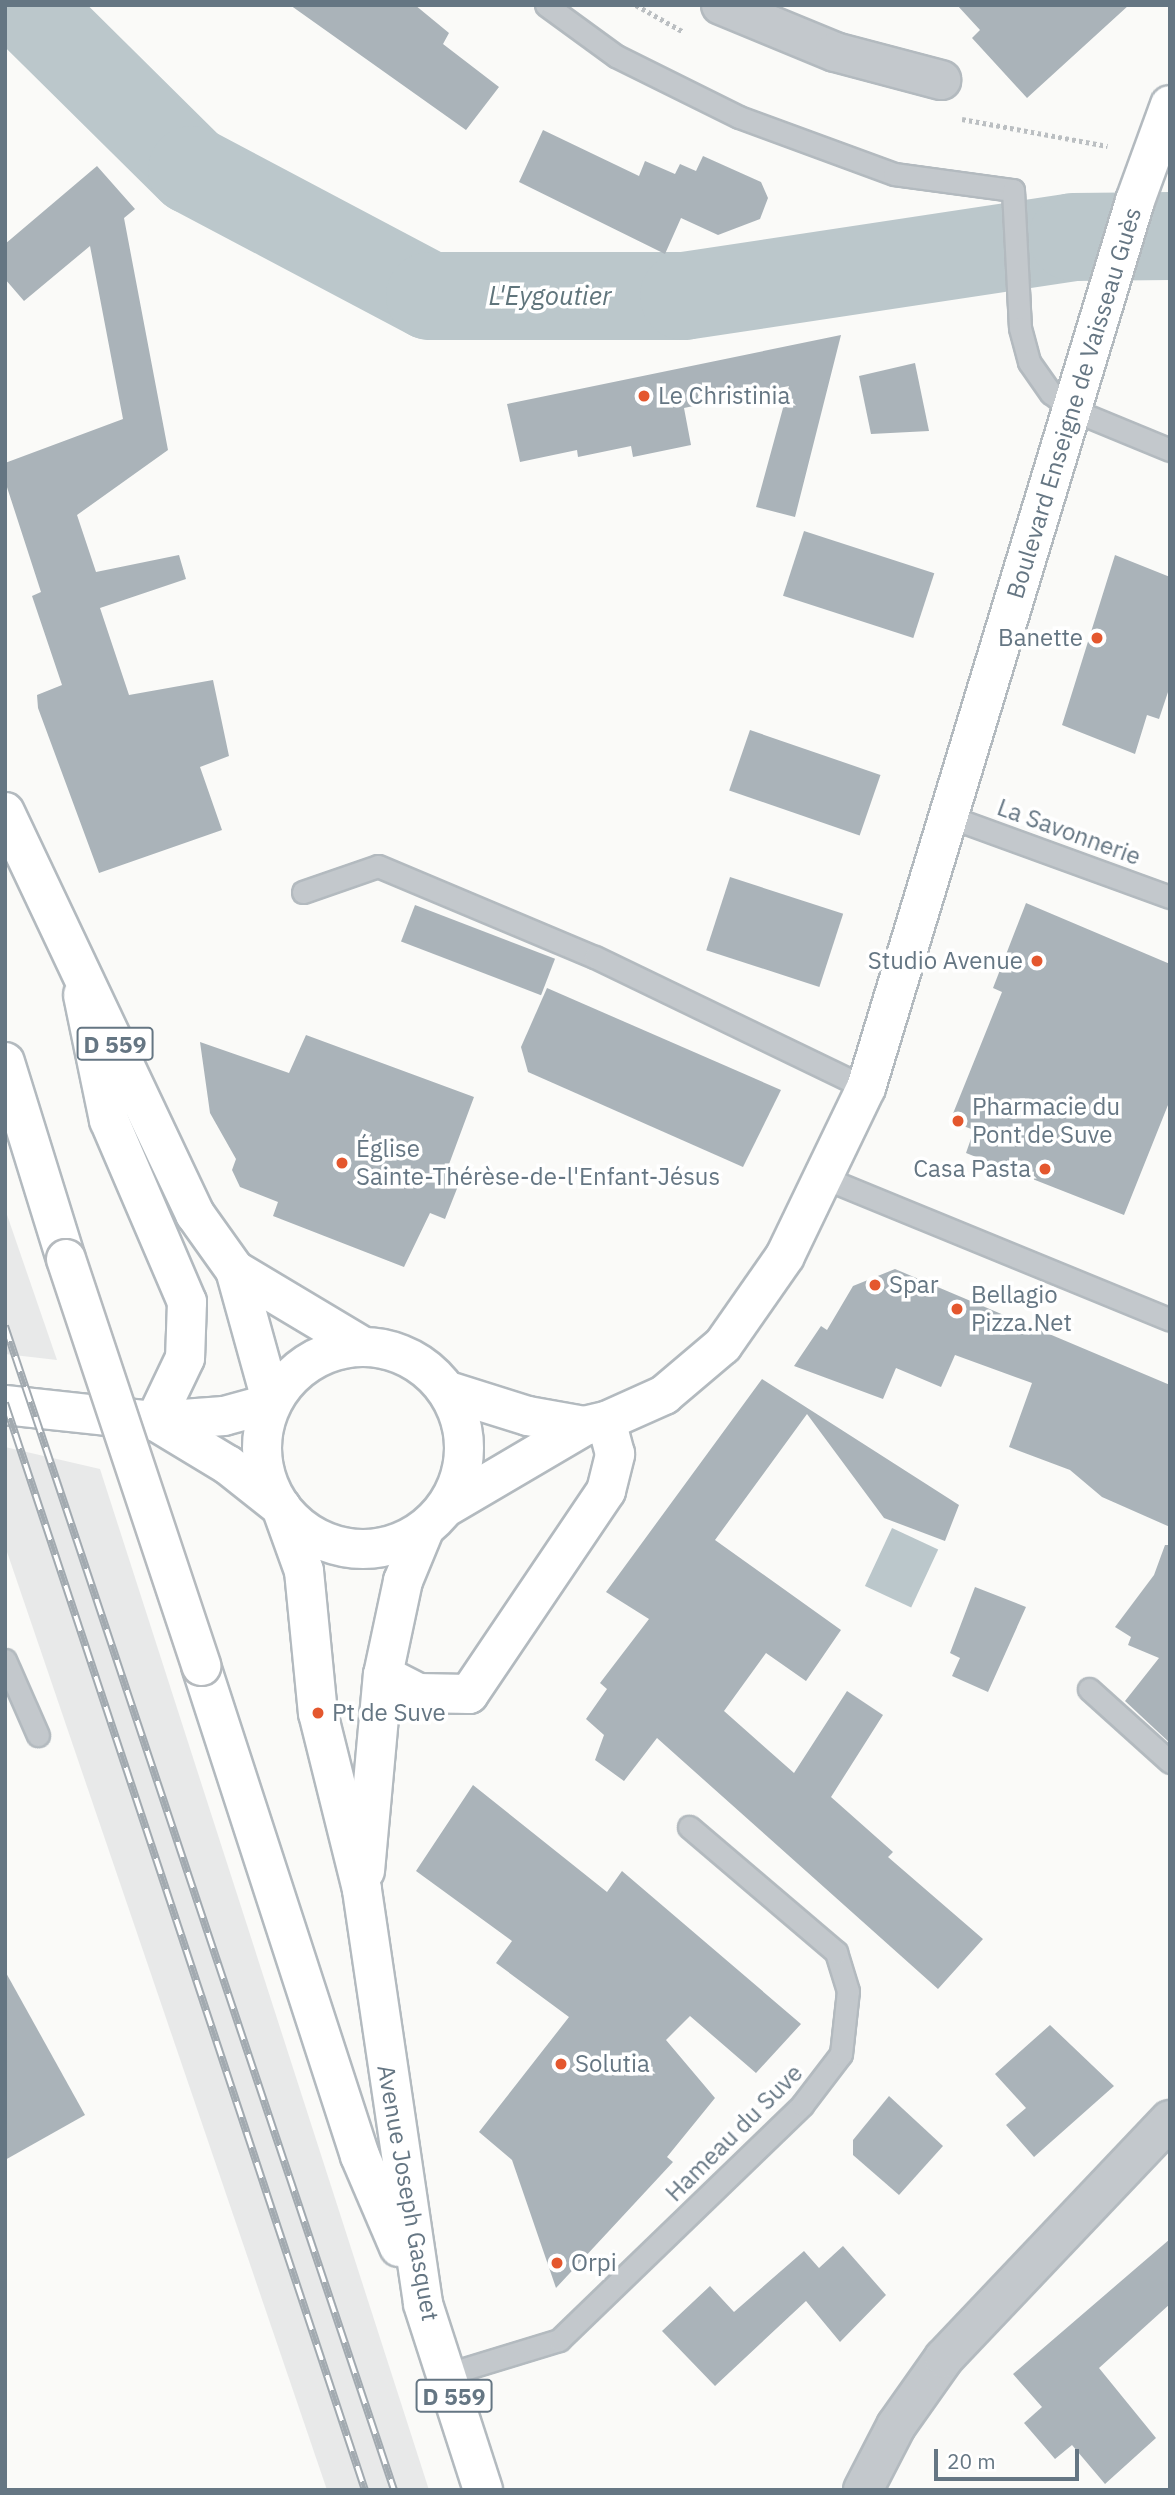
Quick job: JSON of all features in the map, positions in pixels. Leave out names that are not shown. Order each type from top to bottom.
[{"type":"main road","name":"Boulevard Enseigne de Vaisseau Guès","points":[[435,1519],[595,1423],[664,1395],[723,1345],[785,1256],[827,1179],[866,1088],[1135,201],[1170,105]]},
{"type":"main road","name":"D 559","points":[[5,812],[195,1214],[235,1270]]},
{"type":"main road","points":[[76,961],[109,1121],[187,1302],[185,1358],[155,1421]]},
{"type":"main road","points":[[5,1062],[66,1259],[360,2156],[423,2304]]},
{"type":"main road","points":[[235,1270],[362,1346]]},
{"type":"main road","points":[[235,1270],[272,1403]]},
{"type":"main road","points":[[155,1421],[228,1465],[281,1507],[300,1527],[348,1548],[375,1549],[435,1519],[465,1450],[461,1419],[448,1391],[425,1367],[395,1351],[362,1346],[326,1353],[294,1373],[272,1403],[262,1456],[281,1507]]},
{"type":"main road","points":[[383,1675],[418,1693],[469,1694],[606,1491],[615,1454],[595,1423],[492,1408],[448,1391]]},
{"type":"main road","points":[[5,1405],[155,1421],[224,1416],[272,1403]]},
{"type":"main road","name":"Avenue Joseph Gasquet","points":[[281,1507],[304,1571],[318,1713],[362,1890],[423,2304],[448,2374],[482,2490]]},
{"type":"main road","name":"Avenue Joseph Gasquet","points":[[362,1890],[383,1675],[403,1581],[435,1519]]},
{"type":"street","points":[[721,5],[835,52],[941,80]]},
{"type":"street","points":[[863,2490],[896,2426],[944,2358],[1170,2120]]},
{"type":"lane","points":[[546,5],[616,56],[739,117],[894,174],[1013,190],[1019,308],[1029,362],[1051,393],[1073,410],[1170,450]]},
{"type":"lane","name":"La Savonnerie","points":[[950,817],[1170,897]]},
{"type":"lane","points":[[303,892],[378,866],[595,957],[866,1088]]},
{"type":"lane","points":[[827,1179],[1170,1320]]},
{"type":"lane","points":[[5,1660],[38,1735]]},
{"type":"lane","points":[[1090,1689],[1170,1762]]},
{"type":"lane","name":"Hameau du Suve","points":[[448,2374],[537,2351],[574,2328],[802,2105],[841,2054],[848,1991],[835,1952],[689,1827]]},
{"type":"shaded area","points":[[5,1209],[57,1360],[5,1354]]},
{"type":"shaded area","points":[[5,1447],[100,1469],[429,2490],[327,2490],[5,1546]]},
{"type":"shaded area","points":[[892,1528],[938,1550],[911,1608],[865,1586]]},
{"type":"building","points":[[290,5],[415,5],[449,33],[443,44],[499,87],[466,130]]},
{"type":"building","points":[[957,5],[1129,5],[1027,98],[972,38],[980,30]]},
{"type":"building","points":[[543,130],[639,176],[645,161],[675,174],[680,164],[696,171],[703,156],[761,182],[768,198],[760,219],[718,235],[681,218],[665,254],[519,182]]},
{"type":"building","points":[[97,166],[135,209],[124,218],[168,450],[77,515],[96,572],[179,555],[186,579],[100,608],[129,695],[213,680],[229,756],[200,767],[222,830],[99,873],[38,708],[37,695],[62,685],[32,596],[41,592],[5,481],[5,463],[123,419],[90,246],[24,301],[5,279],[5,244]]},
{"type":"building","name":"Le Christinia","points":[[841,335],[795,517],[756,507],[789,386],[684,408],[691,445],[633,457],[631,446],[578,457],[577,450],[520,462],[507,404]]},
{"type":"building","points":[[915,363],[929,431],[871,434],[859,376]]},
{"type":"building","points":[[804,531],[934,573],[913,638],[783,596]]},
{"type":"building","points":[[1115,555],[1170,577],[1170,686],[1159,719],[1147,715],[1135,754],[1062,725]]},
{"type":"building","points":[[750,730],[880,775],[860,835],[729,791]]},
{"type":"building","points":[[730,877],[843,914],[819,987],[706,950]]},
{"type":"building","points":[[1026,903],[1170,964],[1170,1100],[1124,1215],[966,1153],[974,1130],[950,1121],[1002,992],[993,988]]},
{"type":"building","points":[[415,905],[555,959],[541,995],[401,941]]},
{"type":"building","points":[[547,988],[781,1090],[743,1167],[528,1072],[521,1047]]},
{"type":"building","name":"Église Sainte-Thérèse-de-l'Enfant-Jésus","points":[[306,1035],[474,1097],[445,1175],[460,1181],[445,1219],[430,1213],[404,1267],[273,1216],[278,1202],[240,1187],[232,1170],[236,1159],[210,1113],[200,1042],[289,1073]]},
{"type":"building","points":[[895,1269],[1170,1385],[1170,1527],[1102,1497],[1070,1470],[1009,1447],[1032,1383],[955,1355],[941,1387],[896,1368],[883,1399],[794,1366],[821,1326],[827,1330],[853,1286]]},
{"type":"building","points":[[762,1379],[959,1505],[945,1541],[884,1518],[807,1414],[715,1540],[841,1630],[806,1681],[766,1653],[724,1711],[794,1773],[847,1691],[883,1715],[831,1797],[893,1852],[888,1857],[983,1939],[938,1989],[657,1738],[624,1781],[595,1760],[604,1735],[586,1719],[607,1689],[600,1683],[649,1619],[606,1592]]},
{"type":"building","points":[[1165,1545],[1170,1545],[1170,1743],[1125,1701],[1159,1658],[1128,1645],[1131,1637],[1115,1627],[1154,1575]]},
{"type":"building","points":[[975,1587],[1026,1607],[988,1692],[952,1676],[960,1658],[950,1653]]},
{"type":"building","points":[[473,1785],[607,1892],[622,1871],[801,2024],[756,2073],[690,2016],[666,2040],[715,2098],[667,2157],[673,2162],[556,2288],[512,2160],[479,2132],[569,2017],[496,1963],[512,1941],[416,1871]]},
{"type":"building","points":[[5,1971],[85,2115],[5,2160]]},
{"type":"building","points":[[1050,2025],[1114,2086],[1034,2157],[1006,2125],[1026,2108],[995,2074]]},
{"type":"building","points":[[889,2096],[943,2146],[899,2195],[853,2155],[853,2140]]},
{"type":"building","points":[[1170,2239],[1170,2304],[1099,2368],[1156,2438],[1105,2484],[1072,2445],[1055,2459],[1024,2423],[1042,2407],[1013,2374]]},
{"type":"building","points":[[843,2246],[886,2295],[840,2342],[806,2301],[715,2386],[662,2331],[710,2286],[734,2312],[804,2251],[819,2268]]},
{"type":"waterway","name":"L'Eygoutier","points":[[25,5],[192,170],[430,296],[684,296],[1073,237],[1170,236]]},
{"type":"railway","points":[[5,1326],[394,2490]]},
{"type":"railway","points":[[5,1403],[365,2490]]},
{"type":"place","name":"Le Christinia","points":[[644,396]]},
{"type":"place","name":"Banette","points":[[1097,638]]},
{"type":"place","name":"Studio Avenue","points":[[1037,961]]},
{"type":"place","name":"Pharmacie du Pont de Suve","points":[[958,1121]]},
{"type":"place","name":"Église Sainte-Thérèse-de-l'Enfant-Jésus","points":[[342,1163]]},
{"type":"place","name":"Casa Pasta","points":[[1045,1169]]},
{"type":"place","name":"Spar","points":[[875,1285]]},
{"type":"place","name":"Bellagio Pizza.Net","points":[[957,1309]]},
{"type":"place","name":"Pt de Suve","points":[[318,1713]]},
{"type":"place","name":"Solutia","points":[[561,2064]]},
{"type":"place","name":"Orpi","points":[[557,2263]]}]
